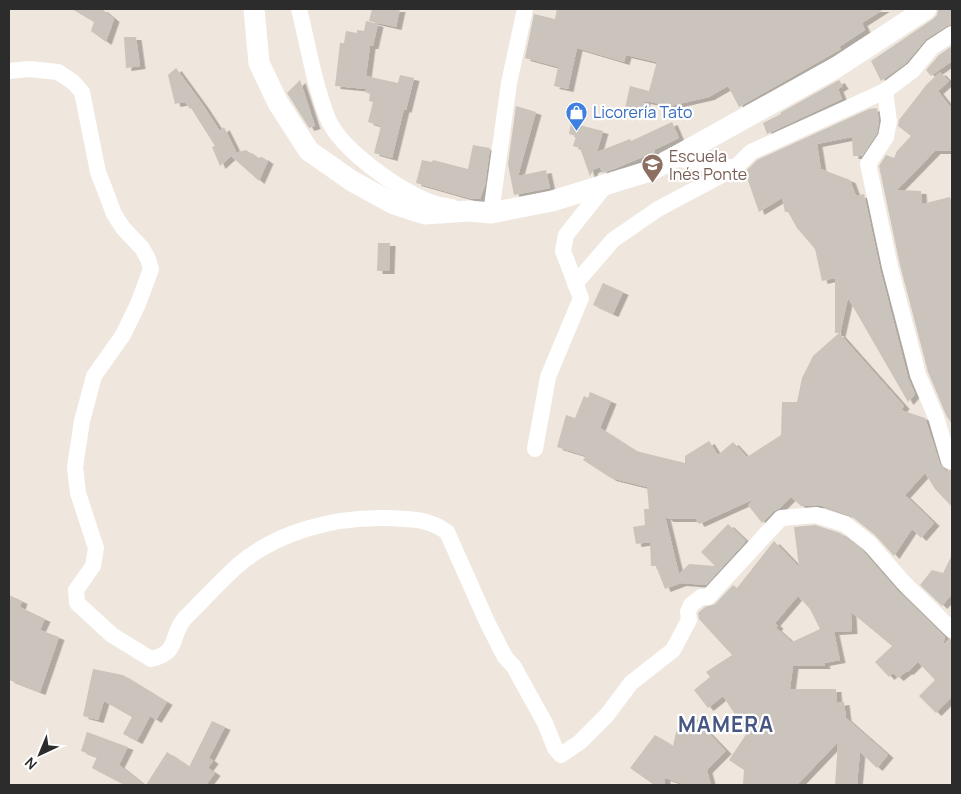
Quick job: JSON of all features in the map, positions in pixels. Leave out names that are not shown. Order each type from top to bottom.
[{"type":"street","points":[[254,9],[259,63],[278,104],[309,151],[352,182],[394,204],[425,214],[469,211]]},
{"type":"street","points":[[299,9],[320,95],[329,121],[344,144],[372,168],[430,202],[469,211],[491,213],[552,201],[650,171],[837,67],[926,9]]},
{"type":"street","points":[[491,213],[509,83],[525,9]]},
{"type":"street","points":[[575,284],[613,240],[658,209],[735,168],[751,152],[885,91],[913,70],[932,47],[952,34]]},
{"type":"street","points":[[9,70],[29,69],[58,72],[73,82],[82,92],[98,172],[114,214],[148,259],[151,269],[138,304],[123,334],[94,376],[82,421],[75,466],[78,493],[96,548],[93,566],[76,590],[77,603],[112,635],[151,659],[163,656],[173,646],[179,625],[245,560],[276,540],[292,534],[316,526],[363,518],[414,519],[436,524],[447,532],[492,632],[506,658],[514,667],[545,723],[555,748],[561,755],[580,742],[607,715],[630,683],[673,650],[689,620],[688,612],[691,605],[701,597],[708,597],[781,518],[816,515],[845,524],[870,543],[904,583],[952,630]]},
{"type":"street","points":[[885,91],[889,121],[886,137],[868,164],[890,267],[918,375],[936,417],[949,461]]},
{"type":"street","points":[[673,158],[735,168]]},
{"type":"street","points":[[535,449],[548,377],[581,298],[563,251],[566,235],[605,186]]},
{"type":"building","points":[[72,9],[102,9],[114,19],[106,42],[91,31],[94,22]]},
{"type":"building","points":[[372,9],[400,9],[396,27],[369,21]]},
{"type":"building","points":[[557,9],[884,9],[862,23],[865,30],[839,47],[841,49],[739,107],[728,86],[709,97],[670,106],[645,101],[642,112],[625,108],[630,86],[649,91],[656,62],[626,55],[624,62],[577,48],[568,89],[554,86],[558,67],[525,58],[534,14],[555,19]]},
{"type":"building","points":[[938,9],[952,9],[952,24],[926,39],[906,63],[881,81],[871,61],[933,19],[937,15]]},
{"type":"building","points":[[366,21],[378,24],[373,46],[370,46],[366,76],[398,83],[400,75],[414,78],[392,158],[374,153],[381,126],[368,122],[373,102],[369,101],[370,94],[365,92],[366,89],[335,86],[340,43],[344,43],[346,31],[357,33],[357,30],[364,31]]},
{"type":"building","points":[[124,37],[136,37],[140,66],[126,68]]},
{"type":"building","points":[[952,46],[952,61],[931,76],[926,70],[939,55]]},
{"type":"building","points":[[176,68],[220,131],[224,127],[236,151],[234,153],[246,150],[258,158],[262,157],[268,161],[259,181],[231,156],[220,166],[212,147],[215,146],[191,108],[185,102],[175,104],[168,75]]},
{"type":"building","points":[[940,72],[949,81],[938,91],[952,109],[952,151],[935,151],[897,190],[921,191],[922,204],[950,197],[952,205],[952,424],[946,415],[928,372],[900,265],[879,166],[886,155],[894,158],[897,151],[911,136],[898,126],[899,120],[927,84]]},
{"type":"building","points":[[300,80],[315,126],[309,128],[287,93]]},
{"type":"building","points":[[839,80],[843,86],[838,89],[842,99],[767,134],[763,123]]},
{"type":"building","points":[[516,106],[536,112],[518,176],[546,170],[550,188],[514,195],[508,164]]},
{"type":"building","points":[[877,108],[879,121],[877,133],[862,156],[853,156],[852,137],[817,144],[821,169],[850,180],[856,196],[864,194],[880,269],[908,378],[915,394],[908,402],[848,298],[840,334],[904,406],[901,410],[925,418],[940,464],[946,471],[952,470],[952,507],[935,489],[925,473],[905,495],[934,523],[921,538],[912,529],[894,556],[875,535],[851,516],[819,505],[801,506],[791,497],[762,523],[748,505],[754,499],[699,524],[696,519],[668,519],[665,516],[679,574],[689,564],[715,566],[701,552],[728,524],[746,541],[706,585],[681,583],[665,589],[656,566],[651,566],[650,542],[636,544],[633,527],[645,525],[644,509],[649,509],[647,487],[611,478],[583,460],[586,456],[557,447],[566,415],[575,418],[584,396],[588,398],[590,392],[611,401],[600,428],[636,451],[685,463],[685,456],[709,441],[718,455],[733,442],[747,457],[781,435],[782,402],[797,402],[802,378],[813,356],[839,333],[835,333],[835,278],[822,281],[815,249],[797,228],[788,212],[785,212],[782,198],[759,212],[745,172],[757,160],[869,109]]},
{"type":"building","points":[[672,122],[679,138],[654,150],[655,152],[614,169],[602,173],[600,167],[593,170],[590,176],[580,148],[573,146],[576,136],[569,134],[571,123],[603,131],[597,152],[630,139],[631,141]]},
{"type":"building","points":[[473,145],[490,148],[485,185],[480,199],[472,199],[416,183],[422,160],[432,162],[433,160],[468,169]]},
{"type":"building","points":[[378,243],[390,243],[389,271],[377,271]]},
{"type":"building","points":[[603,283],[623,292],[613,314],[593,305]]},
{"type":"building","points":[[815,525],[840,533],[862,550],[897,590],[945,637],[943,645],[949,639],[952,640],[952,697],[936,713],[919,696],[935,680],[918,662],[908,672],[898,678],[893,673],[889,677],[875,662],[892,646],[851,612],[852,631],[834,632],[840,660],[824,663],[825,666],[793,666],[790,689],[836,689],[837,703],[844,702],[846,718],[888,755],[877,768],[860,752],[857,785],[835,785],[838,742],[797,785],[743,785],[744,770],[729,760],[747,733],[723,696],[708,708],[694,690],[710,677],[706,672],[732,655],[699,619],[698,613],[705,607],[715,604],[733,585],[737,588],[774,541],[799,567],[794,527]],"holes":[[[798,596],[810,609],[820,629],[792,642],[776,628],[778,626],[775,623]]]},
{"type":"building","points":[[952,555],[952,594],[942,606],[920,585],[932,570],[943,573]]},
{"type":"building","points":[[9,595],[22,601],[20,607],[45,619],[40,630],[59,637],[40,692],[9,680]]},
{"type":"building","points":[[93,669],[123,675],[167,702],[156,720],[150,716],[137,741],[123,734],[132,717],[104,701],[98,720],[83,716]]},
{"type":"building","points":[[692,716],[726,751],[707,770],[711,785],[686,785],[665,778],[665,785],[654,785],[630,768],[655,735],[673,746],[676,732]]},
{"type":"building","points":[[212,721],[225,727],[209,758],[213,761],[208,768],[215,773],[206,785],[146,785],[167,752],[189,767]]},
{"type":"building","points":[[87,732],[128,747],[119,765],[144,785],[125,785],[92,768],[97,757],[81,751]]},
{"type":"place","name":"Licorería Tato","points":[[577,131]]},
{"type":"place","name":"Escuela Inés Ponte","points":[[653,184]]},
{"type":"district","name":"MAMERA","points":[[726,725]]}]
